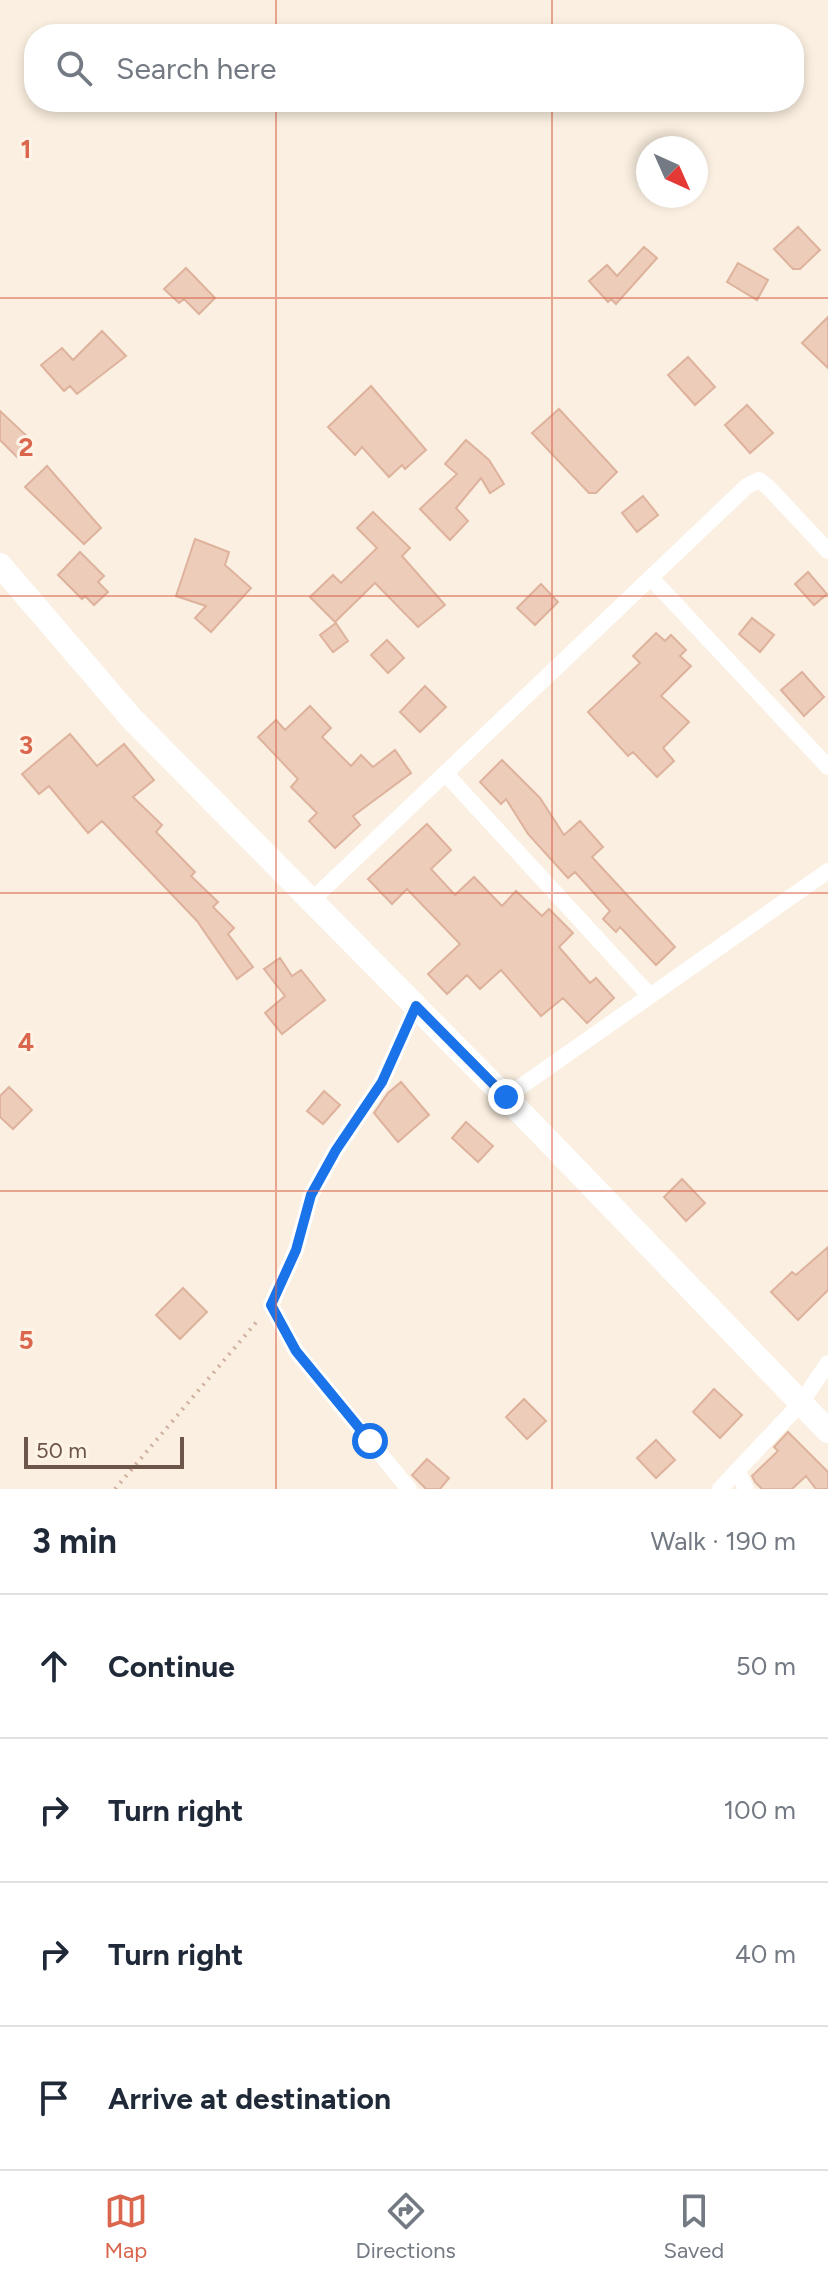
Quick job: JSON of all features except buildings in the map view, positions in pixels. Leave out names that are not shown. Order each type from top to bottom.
[{"type":"main road","points":[[0,565],[133,720],[506,1097],[828,1431]]},
{"type":"street","points":[[312,900],[747,486],[759,480],[828,551]]},
{"type":"street","points":[[651,578],[828,767]]},
{"type":"street","points":[[445,773],[650,996]]},
{"type":"street","points":[[506,1097],[828,871]]},
{"type":"street","points":[[409,1489],[296,1351],[271,1305],[296,1250],[311,1195],[336,1150],[382,1082],[416,1006]]},
{"type":"street","points":[[720,1489],[801,1403],[828,1363]]},
{"type":"street","points":[[738,1472],[746,1489]]},
{"type":"path","points":[[115,1489],[271,1305]]},
{"type":"route","points":[[370,1441],[296,1351],[271,1305],[296,1250],[311,1195],[336,1150],[382,1082],[416,1006],[506,1097]]}]
